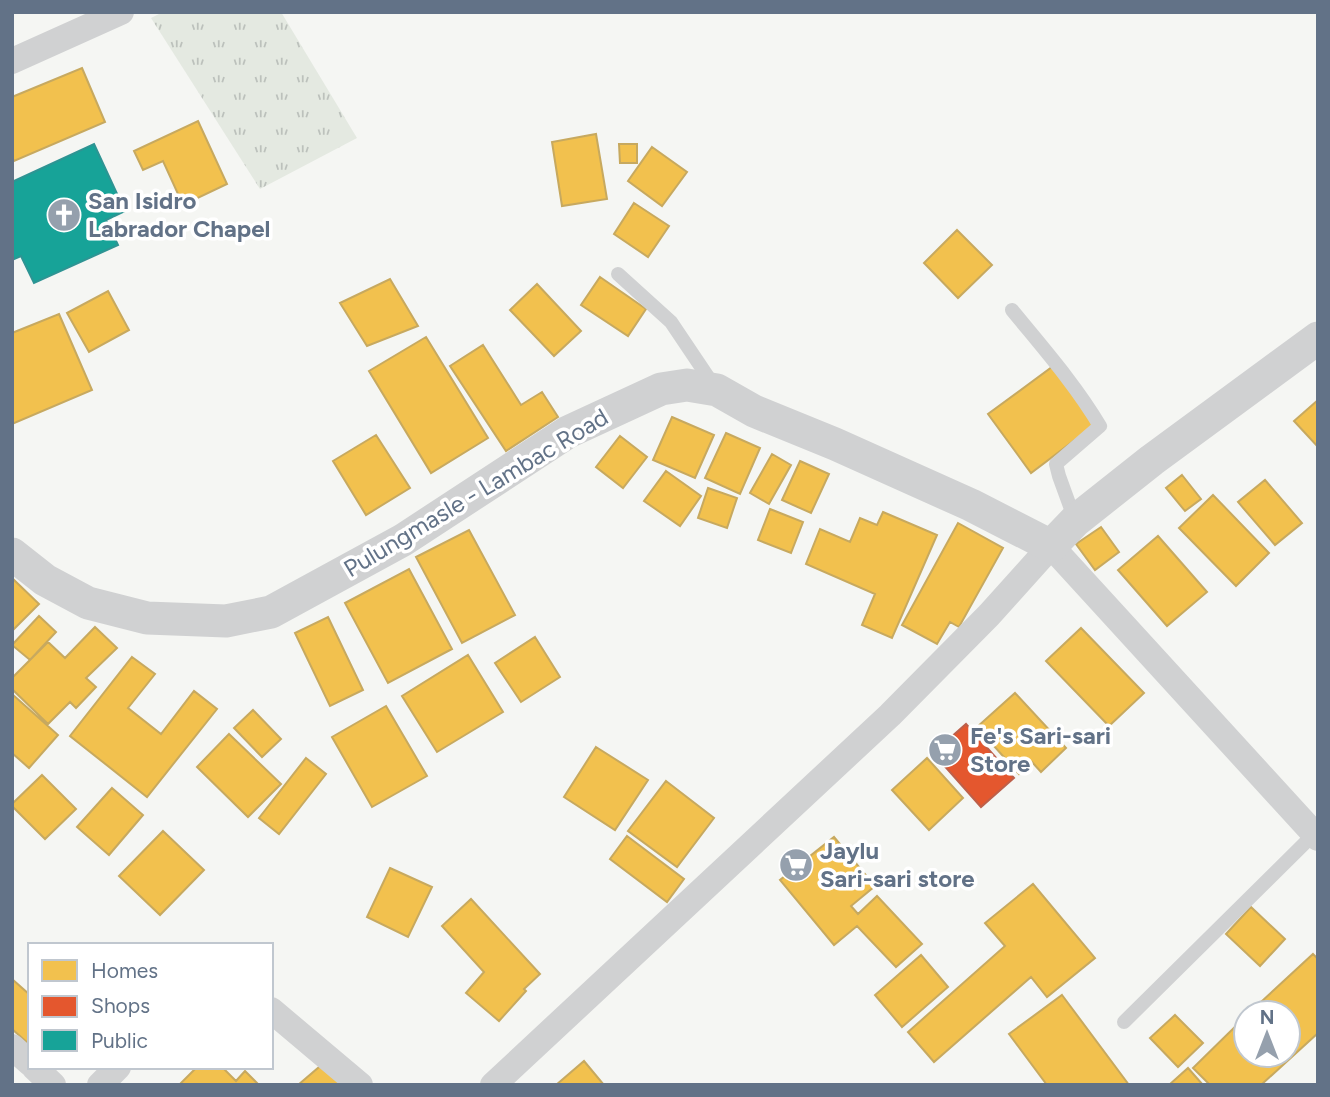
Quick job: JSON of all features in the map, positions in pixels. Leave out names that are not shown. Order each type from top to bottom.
[{"type":"street","points":[[12,61],[121,12]]},
{"type":"street","points":[[493,1085],[890,715],[989,615],[1075,521],[1152,460],[1318,338]]},
{"type":"street","name":"Pulungmasle - Lambac Road","points":[[12,554],[46,580],[88,603],[147,618],[226,621],[271,612],[403,540],[568,432],[661,388],[687,385],[717,390],[754,411],[958,499],[1051,546]]},
{"type":"street","points":[[1051,546],[1316,836]]},
{"type":"street","points":[[273,1012],[359,1085]]},
{"type":"street","points":[[12,1047],[28,1061]]},
{"type":"street","points":[[36,1069],[53,1085]]},
{"type":"street","points":[[100,1085],[116,1069]]},
{"type":"lane","points":[[618,274],[671,322],[717,390]]},
{"type":"lane","points":[[1012,310],[1068,378],[1100,426],[1056,464],[1075,521]]},
{"type":"lane","points":[[1124,1022],[1316,836]]},
{"type":"green space","points":[[163,12],[281,12],[357,138],[260,189],[151,18]]},
{"type":"building: Homes","points":[[82,68],[105,122],[14,161],[12,97]]},
{"type":"building: Homes","points":[[198,121],[227,184],[183,205],[163,161],[143,170],[134,151]]},
{"type":"building: Homes","points":[[596,134],[607,199],[562,206],[552,142]]},
{"type":"building: Homes","points":[[619,144],[637,144],[637,163],[620,163]]},
{"type":"building: Homes","points":[[652,147],[687,172],[662,206],[628,181]]},
{"type":"building: Homes","points":[[634,203],[669,226],[648,257],[614,234]]},
{"type":"building: Homes","points":[[957,230],[992,265],[958,298],[924,263]]},
{"type":"building: Homes","points":[[600,277],[646,309],[628,336],[581,305]]},
{"type":"building: Homes","points":[[390,279],[418,326],[367,346],[340,303]]},
{"type":"building: Homes","points":[[537,284],[581,331],[554,356],[510,310]]},
{"type":"building: Homes","points":[[108,291],[129,330],[89,352],[67,313]]},
{"type":"building: Homes","points":[[59,314],[92,390],[12,424],[12,333]]},
{"type":"building: Homes","points":[[426,337],[488,438],[431,473],[369,371]]},
{"type":"building: Homes","points":[[483,345],[521,405],[542,392],[558,417],[506,451],[450,366]]},
{"type":"building: Homes","points":[[1052,367],[1096,424],[1031,473],[988,414]]},
{"type":"building: Homes","points":[[1318,400],[1318,447],[1294,421]]},
{"type":"building: Homes","points":[[672,417],[714,435],[695,478],[653,460]]},
{"type":"building: Homes","points":[[726,433],[760,448],[740,494],[705,478]]},
{"type":"building: Homes","points":[[376,435],[410,488],[366,515],[333,461]]},
{"type":"building: Homes","points":[[620,436],[647,457],[623,488],[596,467]]},
{"type":"building: Homes","points":[[772,454],[791,465],[769,504],[750,493]]},
{"type":"building: Homes","points":[[800,461],[829,474],[811,513],[782,500]]},
{"type":"building: Homes","points":[[666,471],[701,496],[680,526],[644,501]]},
{"type":"building: Homes","points":[[1182,475],[1201,499],[1185,511],[1166,488]]},
{"type":"building: Homes","points":[[1265,480],[1302,523],[1275,545],[1238,502]]},
{"type":"building: Homes","points":[[708,488],[737,498],[727,528],[698,518]]},
{"type":"building: Homes","points":[[1213,495],[1269,553],[1236,586],[1179,528]]},
{"type":"building: Homes","points":[[770,509],[803,522],[791,553],[758,540]]},
{"type":"building: Homes","points":[[883,512],[937,535],[892,638],[862,625],[875,594],[806,564],[820,529],[850,542],[860,518],[877,525]]},
{"type":"building: Homes","points":[[958,523],[1003,548],[959,627],[950,622],[937,644],[902,625]]},
{"type":"building: Homes","points":[[1101,527],[1119,552],[1095,570],[1076,544]]},
{"type":"building: Homes","points":[[469,530],[515,615],[462,643],[416,557]]},
{"type":"building: Homes","points":[[1158,536],[1207,592],[1167,626],[1118,570]]},
{"type":"building: Homes","points":[[409,569],[452,649],[388,683],[345,603]]},
{"type":"building: Homes","points":[[12,578],[39,604],[12,631]]},
{"type":"building: Homes","points":[[39,616],[56,632],[30,660],[12,645]]},
{"type":"building: Homes","points":[[328,617],[363,690],[330,706],[295,633]]},
{"type":"building: Homes","points":[[95,627],[117,648],[86,678],[96,687],[76,708],[70,702],[48,724],[12,689],[12,678],[48,642],[65,658]]},
{"type":"building: Homes","points":[[1081,628],[1144,693],[1109,726],[1046,661]]},
{"type":"building: Homes","points":[[535,637],[560,677],[521,702],[495,663]]},
{"type":"building: Homes","points":[[468,655],[503,712],[437,752],[402,696]]},
{"type":"building: Homes","points":[[132,657],[155,674],[128,708],[161,734],[194,691],[217,709],[147,797],[70,736]]},
{"type":"building: Homes","points":[[1015,693],[1066,748],[1041,772],[1032,762],[1019,774],[977,727]]},
{"type":"building: Homes","points":[[12,694],[58,735],[29,768],[12,753]]},
{"type":"building: Homes","points":[[386,706],[427,776],[372,807],[332,737]]},
{"type":"building: Homes","points":[[253,710],[281,739],[262,757],[234,728]]},
{"type":"building: Homes","points":[[229,734],[281,784],[248,817],[197,767]]},
{"type":"building: Homes","points":[[596,747],[648,780],[615,830],[564,797]]},
{"type":"building: Homes","points":[[306,758],[326,774],[279,834],[259,818]]},
{"type":"building: Homes","points":[[927,758],[963,798],[929,830],[892,790]]},
{"type":"building: Homes","points":[[42,775],[76,809],[45,839],[12,806]]},
{"type":"building: Homes","points":[[666,781],[714,818],[677,867],[628,831]]},
{"type":"building: Homes","points":[[112,788],[143,815],[109,855],[77,827]]},
{"type":"building: Homes","points":[[163,831],[204,870],[160,915],[119,876]]},
{"type":"building: Homes","points":[[627,836],[684,879],[667,902],[610,859]]},
{"type":"building: Homes","points":[[834,837],[875,886],[851,906],[858,914],[877,896],[922,944],[896,967],[857,926],[834,945],[780,880]]},
{"type":"building: Homes","points":[[390,868],[432,887],[408,937],[367,917]]},
{"type":"building: Homes","points":[[1033,884],[1095,958],[1047,997],[1031,977],[934,1062],[908,1032],[1005,946],[985,923]]},
{"type":"building: Homes","points":[[471,899],[540,974],[524,989],[526,991],[499,1021],[466,993],[484,972],[442,926]]},
{"type":"building: Homes","points":[[1251,907],[1285,939],[1260,966],[1226,934]]},
{"type":"building: Homes","points":[[1313,954],[1318,959],[1318,1033],[1302,1048],[1302,999],[1264,999]]},
{"type":"building: Homes","points":[[921,955],[948,987],[902,1027],[875,995]]},
{"type":"building: Homes","points":[[12,979],[28,993],[28,1043],[12,1029]]},
{"type":"building: Homes","points":[[1062,995],[1129,1085],[1047,1085],[1009,1034]]},
{"type":"building: Homes","points":[[1175,1015],[1203,1043],[1178,1067],[1150,1038]]},
{"type":"building: Homes","points":[[1232,1030],[1232,1069],[1279,1069],[1261,1085],[1210,1085],[1193,1068]]},
{"type":"building: Homes","points":[[584,1061],[604,1085],[556,1085]]},
{"type":"building: Homes","points":[[325,1062],[346,1085],[298,1085]]},
{"type":"building: Homes","points":[[1188,1068],[1203,1085],[1169,1085]]},
{"type":"building: Homes","points":[[195,1069],[224,1069],[236,1081],[245,1071],[259,1085],[179,1085]]},
{"type":"building: Shops","points":[[966,724],[1014,778],[981,807],[933,753]]},
{"type":"building: Public","name":"San Isidro Labrador Chapel","points":[[94,144],[125,211],[106,220],[118,245],[34,283],[21,256],[12,260],[12,182]]},
{"type":"place","name":"San Isidro Labrador Chapel","points":[[64,215]]},
{"type":"place","name":"Fe's Sari-sari Store","points":[[945,750]]},
{"type":"place","name":"Jaylu Sari-sari store","points":[[796,865]]}]
